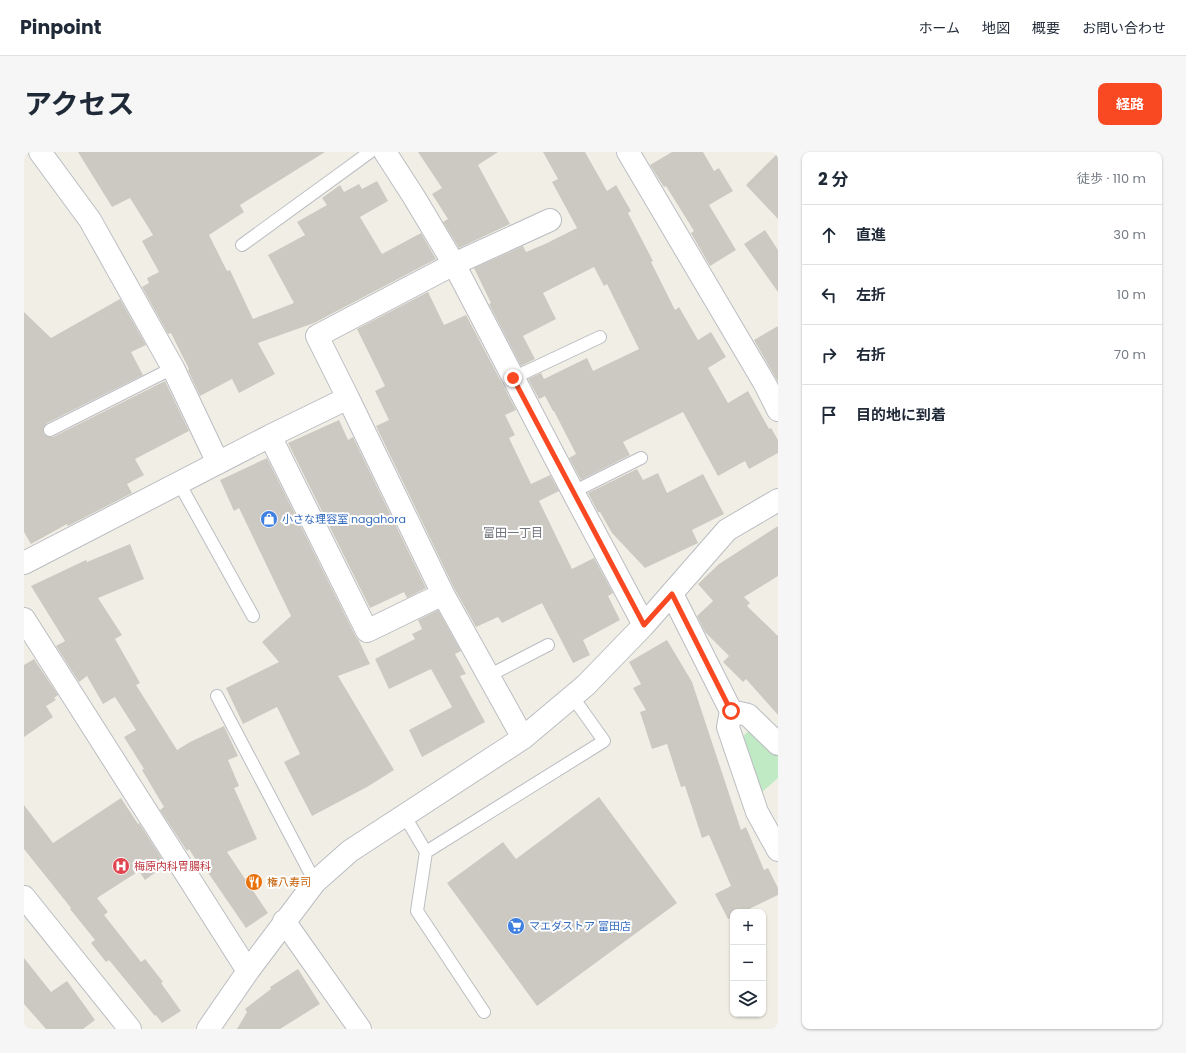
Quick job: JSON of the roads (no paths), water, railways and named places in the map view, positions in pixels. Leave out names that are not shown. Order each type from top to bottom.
[{"type":"street","points":[[40,152],[90,220],[173,368],[218,463]]},
{"type":"street","points":[[385,152],[454,264],[644,625]]},
{"type":"street","points":[[628,152],[765,384],[778,410]]},
{"type":"street","points":[[523,738],[443,594],[317,336],[454,264],[550,220]]},
{"type":"street","points":[[24,562],[270,436],[348,398]]},
{"type":"street","points":[[270,436],[367,631],[443,594]]},
{"type":"street","points":[[208,1029],[284,921],[315,882],[350,851],[523,738],[586,684],[644,625],[727,530],[778,500]]},
{"type":"street","points":[[672,594],[731,711],[728,727],[757,812],[778,850]]},
{"type":"street","points":[[24,619],[248,971]]},
{"type":"street","points":[[731,711],[748,716],[778,744]]},
{"type":"street","points":[[24,897],[130,1029]]},
{"type":"street","points":[[284,921],[360,1029]]},
{"type":"lane","points":[[242,245],[370,152]]},
{"type":"lane","points":[[513,378],[600,337]]},
{"type":"lane","points":[[50,430],[173,368]]},
{"type":"lane","points":[[573,492],[641,458]]},
{"type":"lane","points":[[179,483],[253,616]]},
{"type":"lane","points":[[488,676],[548,645]]},
{"type":"lane","points":[[217,696],[315,882]]},
{"type":"lane","points":[[426,852],[604,741],[572,696]]},
{"type":"lane","points":[[404,816],[426,852],[417,911],[484,1012]]},
{"type":"place","name":"小さな理容室 nagahora","points":[[269,519]]},
{"type":"place","name":"梅原内科胃腸科","points":[[121,866]]},
{"type":"place","name":"権八寿司","points":[[254,882]]},
{"type":"place","name":"マエダストア 富田店","points":[[516,926]]},
{"type":"district","name":"富田一丁目","points":[[513,532]]}]
